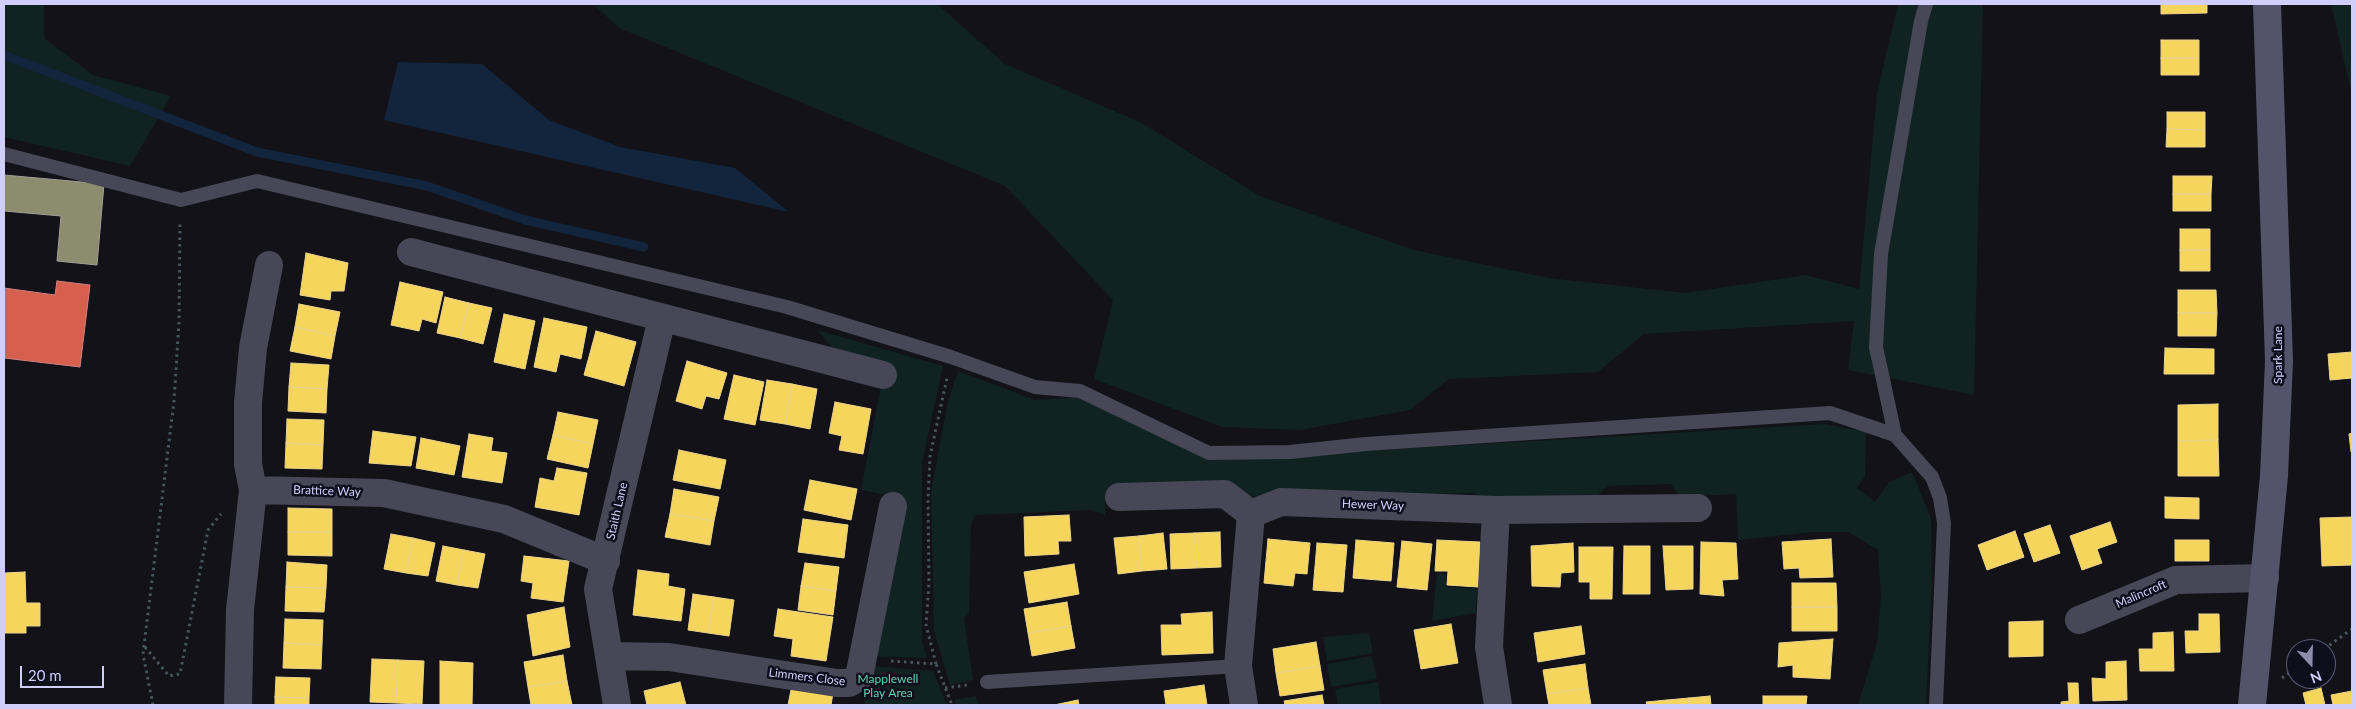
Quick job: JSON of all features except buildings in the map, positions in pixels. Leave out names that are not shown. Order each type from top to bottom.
[{"type":"main road","name":"Spark Lane","points":[[2252,705],[2265,578],[2278,414],[2279,361],[2267,4]]},
{"type":"street","points":[[412,252],[883,376]]},
{"type":"street","points":[[238,705],[240,610],[251,499],[248,464],[248,403],[253,348],[269,265]]},
{"type":"street","name":"Staith Lane","points":[[617,705],[598,589],[662,318]]},
{"type":"street","name":"Brattice Way","points":[[251,499],[384,492],[504,519],[606,561]]},
{"type":"street","points":[[1119,497],[1225,494],[1251,514],[1238,666],[1244,705]]},
{"type":"street","name":"Hewer Way","points":[[1251,514],[1281,502],[1496,510],[1698,508]]},
{"type":"street","name":"Limmers Close","points":[[610,656],[669,657],[843,683],[849,683],[859,678],[894,506]]},
{"type":"street","points":[[1496,510],[1489,647],[1498,705]]},
{"type":"street","name":"Malincroft","points":[[2079,620],[2176,580],[2265,578]]},
{"type":"lane","points":[[1926,4],[1880,254],[1876,347],[1895,434],[1932,477],[1940,498],[1942,515],[1936,705]]},
{"type":"lane","points":[[4,154],[181,200],[257,181],[787,307],[952,357],[1035,387],[1080,391],[1210,453],[1290,452],[1520,433],[1830,413],[1895,434]]},
{"type":"lane","points":[[987,682],[1238,666]]},
{"type":"path","points":[[153,705],[143,654],[174,401],[180,322],[181,200]]},
{"type":"path","points":[[952,357],[930,456],[927,538],[929,583],[926,625],[936,664],[952,705]]},
{"type":"path","points":[[145,646],[169,676],[180,674],[208,530],[224,511],[251,499]]},
{"type":"path","points":[[2336,640],[2352,629]]},
{"type":"path","points":[[863,658],[936,664]]},
{"type":"green space","points":[[4,4],[44,4],[44,38],[93,75],[171,96],[130,166],[4,137]]},
{"type":"green space","points":[[593,4],[937,4],[1005,64],[1142,123],[1260,196],[1414,250],[1549,278],[1685,293],[1806,275],[1859,289],[1877,93],[1898,4],[1983,4],[1974,395],[1848,370],[1854,321],[1644,334],[1598,372],[1449,379],[1410,410],[1300,430],[1222,427],[1094,379],[1113,300],[1005,186],[619,28]]},
{"type":"green space","points":[[2331,4],[2352,4],[2352,95]]},
{"type":"green space","points":[[817,330],[943,366],[922,463],[922,641],[927,658],[867,656],[896,497],[861,490],[883,376],[845,363]]},
{"type":"green space","points":[[958,371],[1035,400],[1083,397],[1210,460],[1825,424],[1866,432],[1865,476],[1857,488],[1875,502],[1889,482],[1912,472],[1931,518],[1932,581],[1926,705],[1858,705],[1877,643],[1881,596],[1878,550],[1848,532],[1814,532],[1738,540],[1736,494],[1680,497],[1671,484],[1608,486],[1595,498],[1489,501],[1472,493],[1263,499],[1242,493],[1227,485],[1106,489],[1105,515],[1091,510],[975,515],[971,525],[969,613],[964,618],[973,680],[950,685],[934,631],[931,492],[948,401]]},
{"type":"green space","points":[[1437,573],[1446,574],[1446,587],[1477,589],[1476,613],[1432,621]]},
{"type":"green space","points":[[1369,633],[1373,653],[1327,661],[1323,637]]},
{"type":"green space","points":[[1372,656],[1377,679],[1331,687],[1327,664]]},
{"type":"green space","name":"Mapplewell Play Area","points":[[871,666],[933,671],[947,705],[864,705]]},
{"type":"green space","points":[[1378,682],[1381,705],[1338,705],[1335,689]]},
{"type":"green space","points":[[976,696],[978,705],[957,705],[954,700]]},
{"type":"water","points":[[398,62],[482,64],[549,120],[620,147],[735,168],[789,212],[384,120]]},
{"type":"waterway","points":[[4,55],[257,152],[427,186],[525,220],[644,247]]}]
